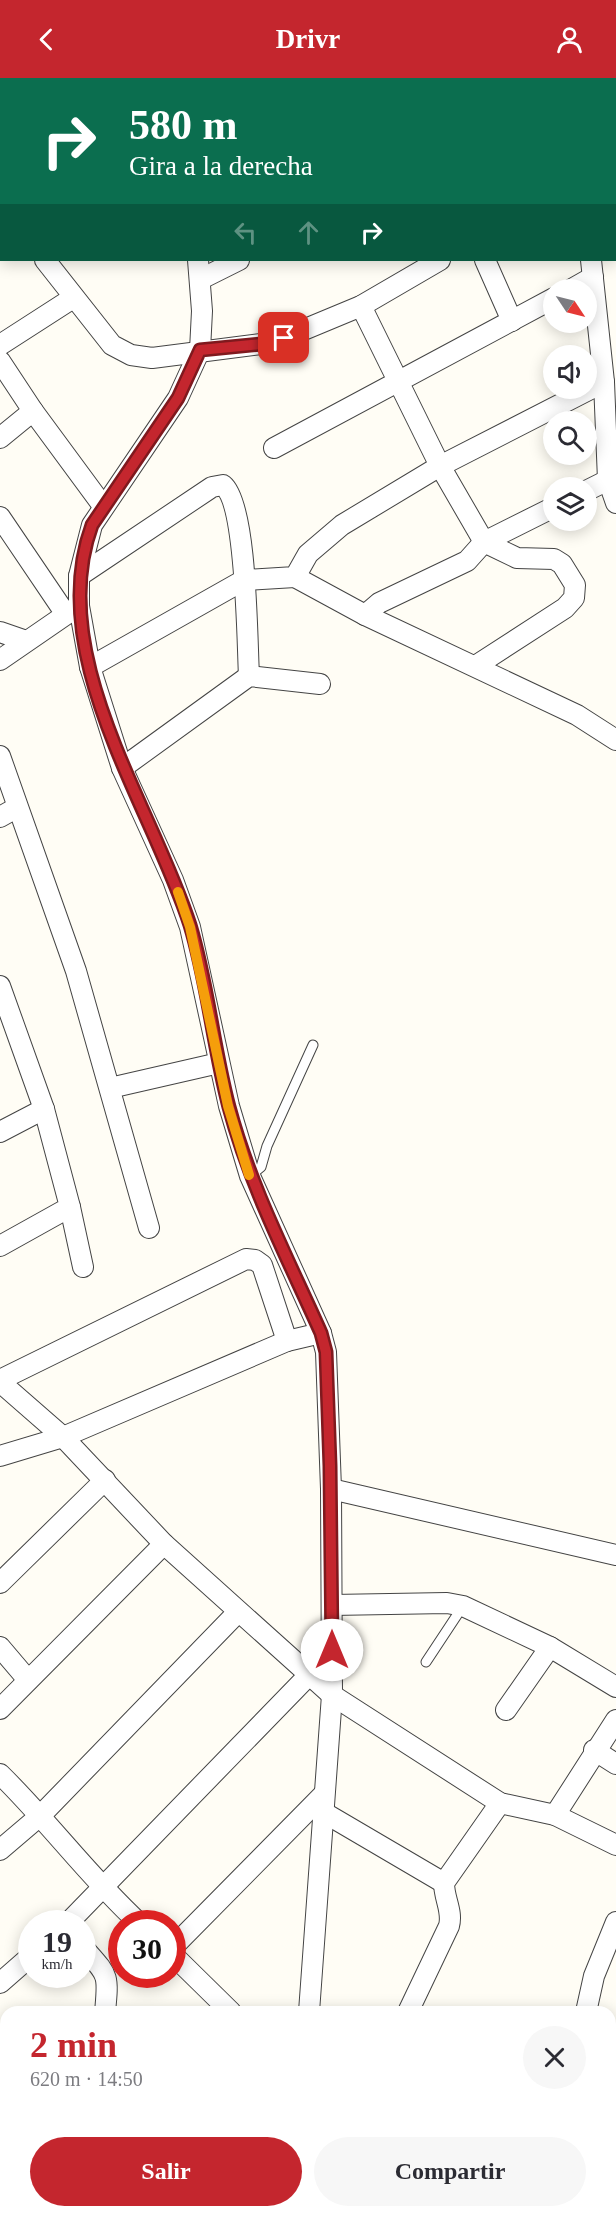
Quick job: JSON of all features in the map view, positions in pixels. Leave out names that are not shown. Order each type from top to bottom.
[{"type":"street","points":[[46,261],[112,345],[124,353],[152,358],[200,350],[261,344],[284,338],[361,306],[438,261]]},
{"type":"street","points":[[0,660],[72,610],[85,545],[103,506],[178,398],[200,350],[201,279],[198,261]]},
{"type":"street","points":[[201,279],[237,261]]},
{"type":"street","points":[[485,261],[512,321]]},
{"type":"street","points":[[581,279],[592,268]]},
{"type":"street","points":[[592,268],[604,382],[608,480],[616,503]]},
{"type":"street","points":[[0,345],[73,298]]},
{"type":"street","points":[[274,448],[543,304]]},
{"type":"street","points":[[361,306],[440,466],[484,542],[517,558],[554,559],[575,585],[574,598],[565,608],[477,665]]},
{"type":"street","points":[[0,361],[33,411],[103,506]]},
{"type":"street","points":[[296,578],[308,554],[328,534],[440,466],[604,382]]},
{"type":"street","points":[[0,438],[33,411]]},
{"type":"street","points":[[597,486],[608,480]]},
{"type":"street","points":[[79,576],[212,487],[223,485],[233,499],[244,580],[249,676]]},
{"type":"street","points":[[365,615],[379,603],[466,561],[484,542],[543,512]]},
{"type":"street","points":[[0,518],[72,610],[122,768],[173,880],[190,927],[228,1106],[250,1176],[321,1333],[326,1352],[331,1489],[332,1695],[309,2006]]},
{"type":"street","points":[[90,667],[244,580],[296,578],[365,615],[477,665],[577,715],[616,740]]},
{"type":"street","points":[[0,632],[26,641]]},
{"type":"street","points":[[122,768],[249,676],[320,684]]},
{"type":"street","points":[[0,756],[8,812],[75,971],[149,1228]]},
{"type":"street","points":[[0,986],[44,1108],[83,1267]]},
{"type":"street","points":[[110,1088],[219,1063]]},
{"type":"street","points":[[0,1132],[44,1108]]},
{"type":"street","points":[[0,1246],[70,1207]]},
{"type":"street","points":[[287,1341],[262,1266],[255,1260],[246,1259],[0,1381],[63,1437],[164,1544],[332,1695],[500,1803],[555,1815],[616,1845]]},
{"type":"street","points":[[0,1456],[63,1437],[287,1341],[321,1333]]},
{"type":"street","points":[[0,1583],[105,1480]]},
{"type":"street","points":[[331,1489],[616,1555]]},
{"type":"street","points":[[0,1709],[164,1544]]},
{"type":"street","points":[[332,1605],[447,1603],[463,1606],[549,1647],[616,1687]]},
{"type":"street","points":[[0,1851],[41,1815],[237,1612]]},
{"type":"street","points":[[0,1647],[28,1680]]},
{"type":"street","points":[[506,1710],[549,1647]]},
{"type":"street","points":[[81,1910],[309,1675]]},
{"type":"street","points":[[555,1815],[594,1750],[616,1720]]},
{"type":"street","points":[[594,1750],[616,1764]]},
{"type":"street","points":[[0,1774],[41,1815],[102,1888],[126,1910]]},
{"type":"street","points":[[324,1803],[444,1883]]},
{"type":"street","points":[[186,1935],[324,1803]]},
{"type":"street","points":[[411,2006],[449,1926],[451,1917],[444,1897],[444,1883],[500,1803]]},
{"type":"street","points":[[587,2006],[594,1976],[616,1922]]},
{"type":"street","points":[[96,1962],[105,1972],[108,1982],[106,2006]]},
{"type":"street","points":[[0,1983],[18,1967]]},
{"type":"street","points":[[186,1968],[225,2006]]},
{"type":"lane","points":[[250,1176],[261,1167],[267,1146],[313,1045]]},
{"type":"lane","points":[[426,1662],[463,1606]]},
{"type":"slow traffic","points":[[178,892],[190,927],[228,1106],[249,1175]]},
{"type":"route","points":[[284,338],[261,344],[200,350],[194,368],[178,398],[92,525],[85,545],[78,591],[90,667],[122,768],[173,880],[190,927],[228,1106],[250,1176],[321,1333],[326,1352],[332,1650]]}]
